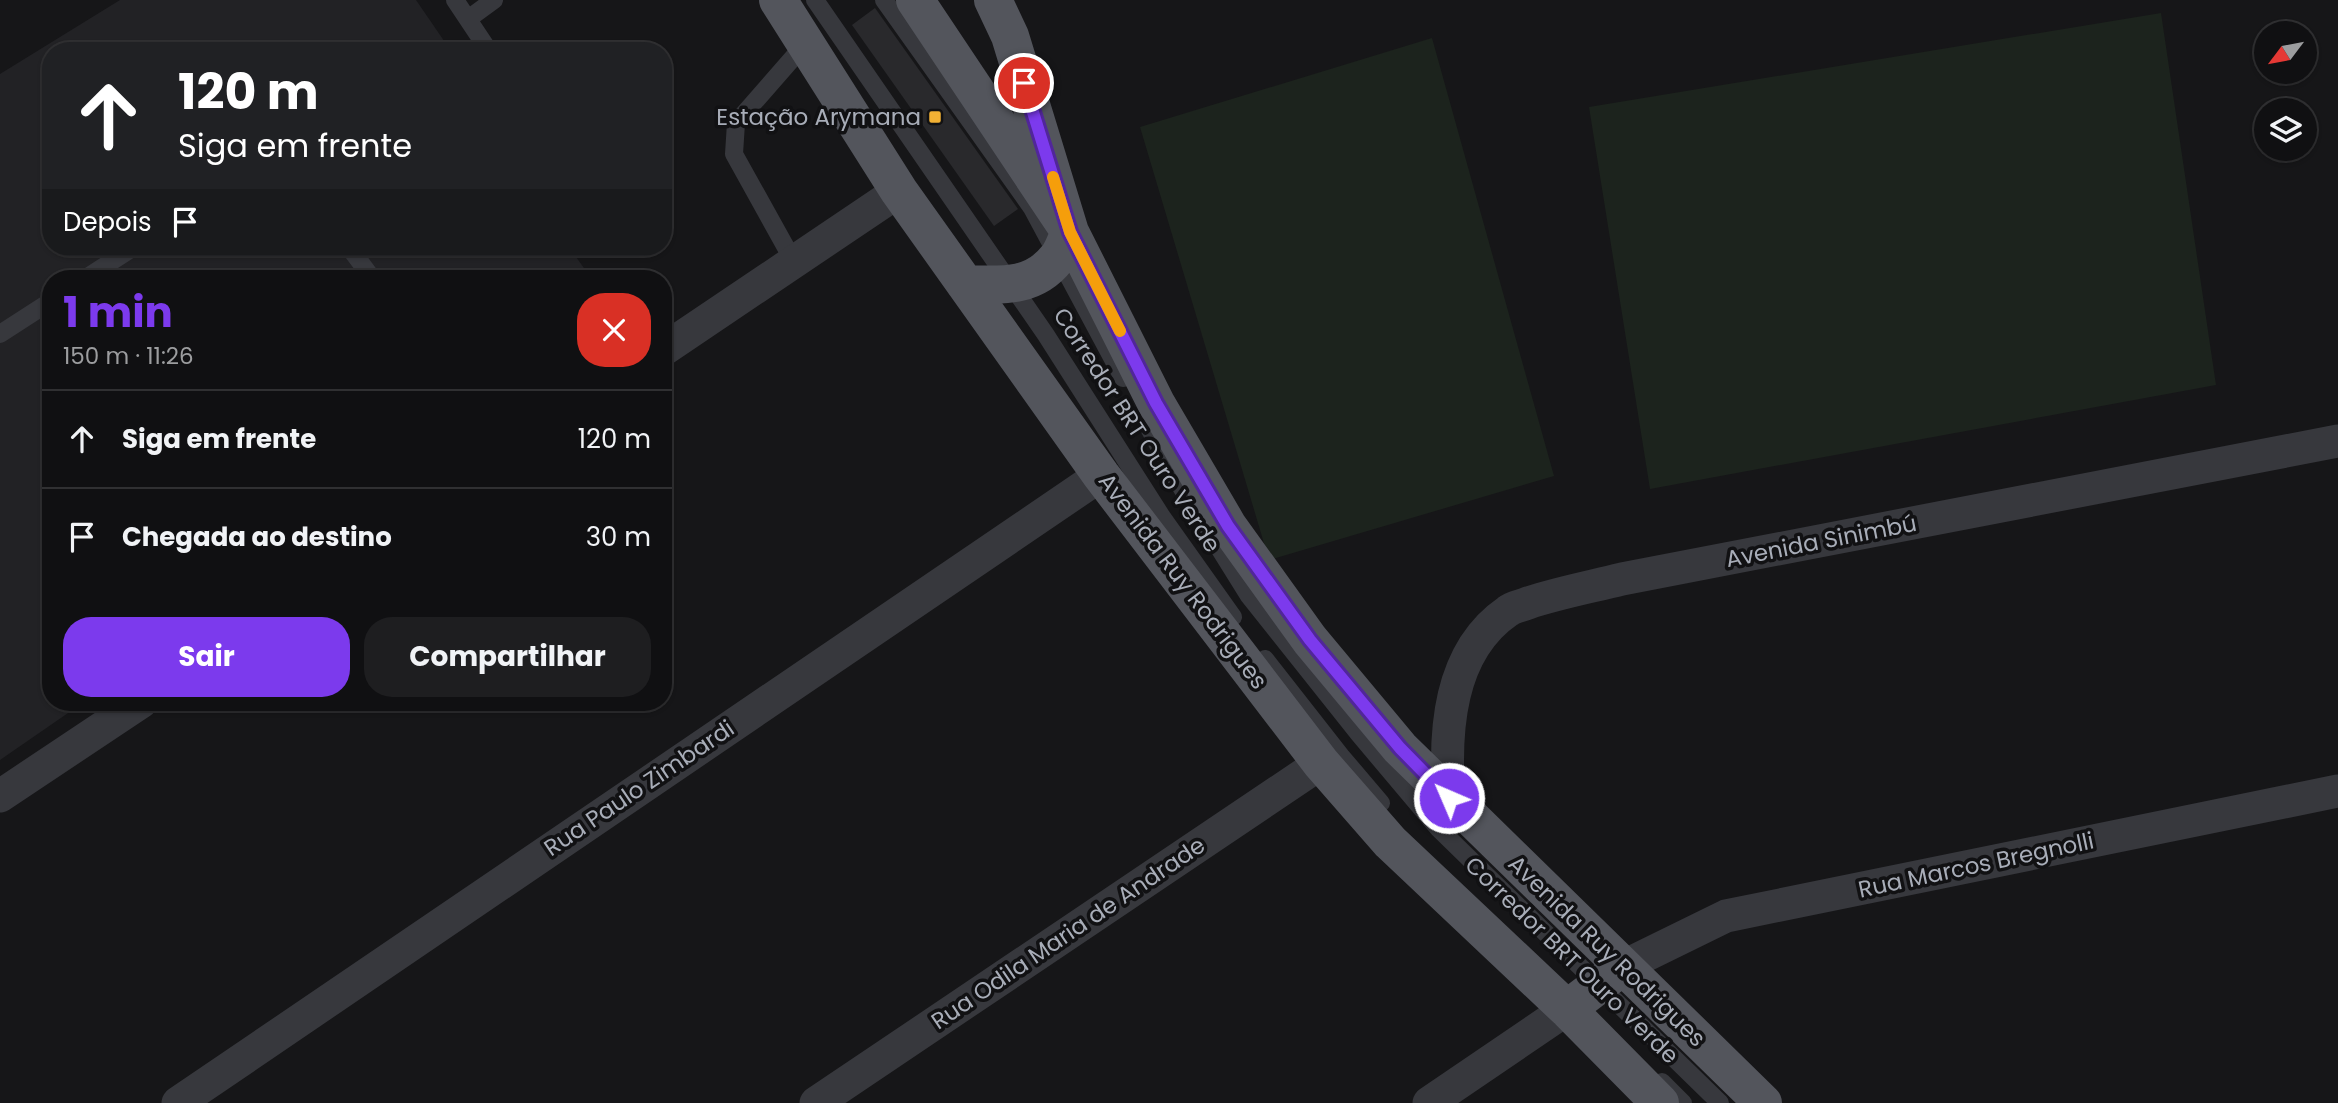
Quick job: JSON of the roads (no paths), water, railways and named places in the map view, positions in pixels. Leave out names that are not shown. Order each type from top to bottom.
[{"type":"main road","name":"Avenida Ruy Rodrigues","points":[[778,0],[898,191],[1101,475],[1321,763],[1390,842],[1591,990],[1763,1103]]},
{"type":"main road","name":"Avenida Ruy Rodrigues","points":[[915,0],[1064,245],[1228,526],[1310,640],[1400,748],[1449,798],[1591,990],[1660,1103]]},
{"type":"main road","points":[[965,284],[1012,285],[1039,275],[1064,245],[1010,36],[993,0]]},
{"type":"street","points":[[672,344],[898,191]]},
{"type":"street","name":"Avenida Sinimbú","points":[[1449,798],[1446,768],[1453,696],[1469,656],[1486,631],[1509,610],[1545,597],[1622,579],[2338,441]]},
{"type":"street","name":"Rua Paulo Zimbardi","points":[[178,1103],[1101,475]]},
{"type":"street","points":[[0,796],[128,711]]},
{"type":"street","name":"Rua Odila Maria de Andrade","points":[[816,1103],[1321,763]]},
{"type":"street","name":"Rua Marcos Bregnolli","points":[[1429,1103],[1591,990],[1726,916],[2338,791]]},
{"type":"lane","points":[[455,0],[483,42]]},
{"type":"lane","points":[[468,19],[494,0]]},
{"type":"lane","name":"Corredor BRT Ouro Verde","points":[[815,0],[1012,285],[1162,517],[1240,626]]},
{"type":"lane","name":"Corredor BRT Ouro Verde","points":[[884,0],[1032,208],[1064,245],[1137,405],[1178,482],[1249,596],[1438,828],[1591,990],[1683,1103]]},
{"type":"lane","points":[[794,262],[734,154],[736,123],[805,44]]},
{"type":"lane","points":[[98,270],[120,256]]},
{"type":"lane","points":[[0,334],[42,307]]},
{"type":"lane","points":[[1256,648],[1389,812]]},
{"type":"lane","name":"Corredor BRT Ouro Verde","points":[[1443,868],[1591,990],[1720,1103]]},
{"type":"place","name":"Estação Arymana","points":[[935,117]]}]
